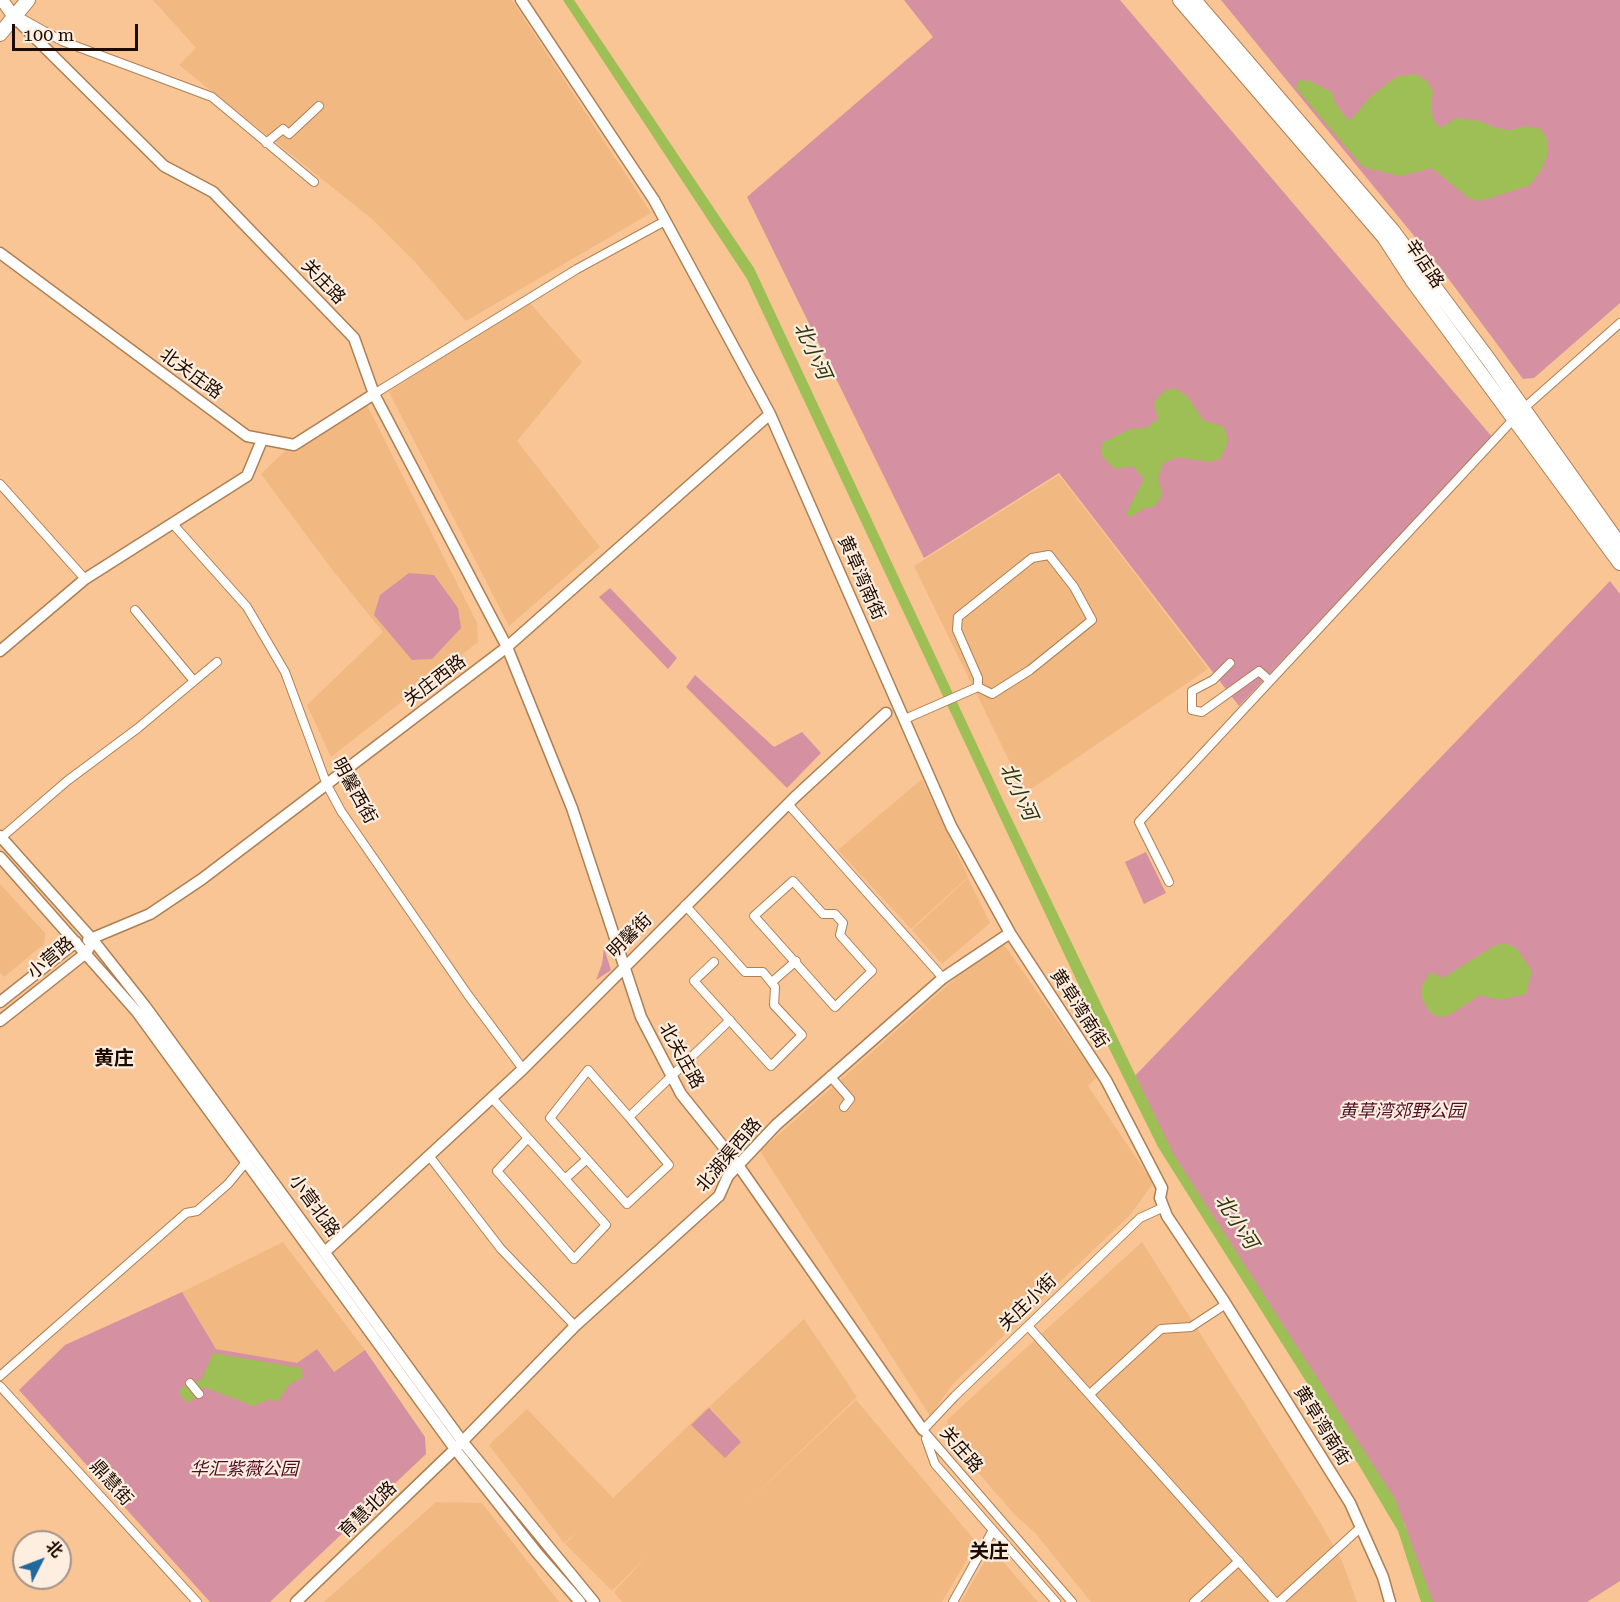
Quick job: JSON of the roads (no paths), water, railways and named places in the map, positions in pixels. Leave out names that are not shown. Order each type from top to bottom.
[{"type":"main road","points":[[2,0],[15,16]]},
{"type":"main road","points":[[0,34],[28,0]]},
{"type":"main road","name":"辛店路","points":[[1180,0],[1384,237],[1412,280],[1620,545]]},
{"type":"main road","name":"辛店路","points":[[1194,0],[1392,230],[1620,563]]},
{"type":"main road","points":[[0,7],[15,16]]},
{"type":"street","name":"黄草湾南街","points":[[521,0],[665,221],[771,414],[951,826],[1010,933],[1106,1080],[1162,1188],[1162,1208],[1226,1304],[1350,1503],[1383,1577],[1390,1602]]},
{"type":"street","points":[[15,16],[62,40],[212,97],[314,183]]},
{"type":"street","name":"关庄路","points":[[15,16],[164,166],[213,192],[354,338],[374,394],[507,647]]},
{"type":"street","points":[[266,143],[283,129],[289,134],[319,106]]},
{"type":"street","points":[[374,394],[577,269],[665,221]]},
{"type":"street","name":"北关庄路","points":[[0,254],[247,436],[294,445],[374,394]]},
{"type":"street","points":[[1169,882],[1139,822],[1519,414],[1620,323]]},
{"type":"street","name":"关庄西路","points":[[76,942],[93,940],[150,914],[202,879],[327,785],[507,647],[771,414]]},
{"type":"street","points":[[0,651],[85,579],[248,477],[262,440]]},
{"type":"street","points":[[0,484],[85,579]]},
{"type":"street","name":"明馨西街","points":[[172,523],[247,607],[280,662],[327,785],[341,811],[468,995],[523,1069]]},
{"type":"street","points":[[905,719],[978,687],[992,694],[1030,670],[1092,621],[1074,587],[1049,555],[1032,558],[958,617],[957,630],[978,678],[978,687]]},
{"type":"street","points":[[135,610],[194,681]]},
{"type":"street","name":"北关庄路","points":[[507,647],[572,808],[641,1017],[681,1094],[738,1165],[923,1430]]},
{"type":"street","points":[[1,837],[67,781],[77,776],[217,662]]},
{"type":"street","points":[[1230,663],[1213,680],[1192,691],[1192,710],[1202,712],[1259,670],[1270,681]]},
{"type":"street","name":"明馨街","points":[[326,1251],[523,1069],[685,904],[886,713]]},
{"type":"street","points":[[788,804],[943,978]]},
{"type":"street","name":"小营北路","points":[[1,837],[93,940],[326,1251],[459,1445],[594,1602]]},
{"type":"street","name":"小营北路","points":[[0,857],[137,1012],[538,1554],[580,1602]]},
{"type":"street","points":[[793,881],[823,914],[835,914],[843,923],[840,935],[872,971],[835,1007],[796,961],[754,916],[793,881]]},
{"type":"street","points":[[685,904],[745,972],[763,972],[775,987],[774,1005],[802,1035],[771,1066],[694,981],[714,962]]},
{"type":"street","name":"北湖渠西路","points":[[459,1445],[575,1326],[719,1196],[728,1176],[776,1125],[943,978],[1010,933]]},
{"type":"street","name":"小营路","points":[[0,1021],[86,953],[93,940]]},
{"type":"street","name":"小营路","points":[[0,1002],[76,942]]},
{"type":"street","points":[[771,982],[796,961]]},
{"type":"street","points":[[629,1117],[730,1020]]},
{"type":"street","points":[[588,1070],[629,1117],[669,1165],[627,1204],[550,1118],[588,1070]]},
{"type":"street","points":[[830,1076],[850,1099],[844,1107]]},
{"type":"street","points":[[492,1098],[565,1179],[606,1225],[574,1259],[497,1171],[528,1138]]},
{"type":"street","points":[[430,1157],[501,1250],[575,1326]]},
{"type":"street","points":[[565,1179],[587,1159]]},
{"type":"street","points":[[0,1376],[186,1213],[197,1211],[233,1179],[247,1161]]},
{"type":"street","name":"关庄小街","points":[[923,1430],[954,1396],[1140,1218],[1162,1208]]},
{"type":"street","points":[[1090,1394],[1161,1329],[1191,1327],[1226,1304]]},
{"type":"street","points":[[1028,1326],[1277,1602],[1361,1527]]},
{"type":"street","points":[[190,1383],[199,1394]]},
{"type":"street","name":"鼎慧街","points":[[0,1386],[197,1602]]},
{"type":"street","name":"关庄路","points":[[923,1430],[936,1464],[1056,1602]]},
{"type":"street","name":"关庄路","points":[[923,1430],[1072,1602]]},
{"type":"street","name":"育慧北路","points":[[296,1602],[459,1445]]},
{"type":"street","points":[[953,1602],[993,1530]]},
{"type":"street","points":[[1194,1602],[1239,1561]]},
{"type":"district","name":"黄庄","points":[[114,1059]]},
{"type":"district","name":"关庄","points":[[989,1552]]},
{"type":"water label","name":"北小河","points":[[812,351]]},
{"type":"water label","name":"北小河","points":[[1018,792]]},
{"type":"water label","name":"北小河","points":[[1236,1222]]},
{"type":"park label","name":"黄草湾郊野公园","points":[[1402,1112]]},
{"type":"park label","name":"华汇紫薇公园","points":[[244,1470]]}]
